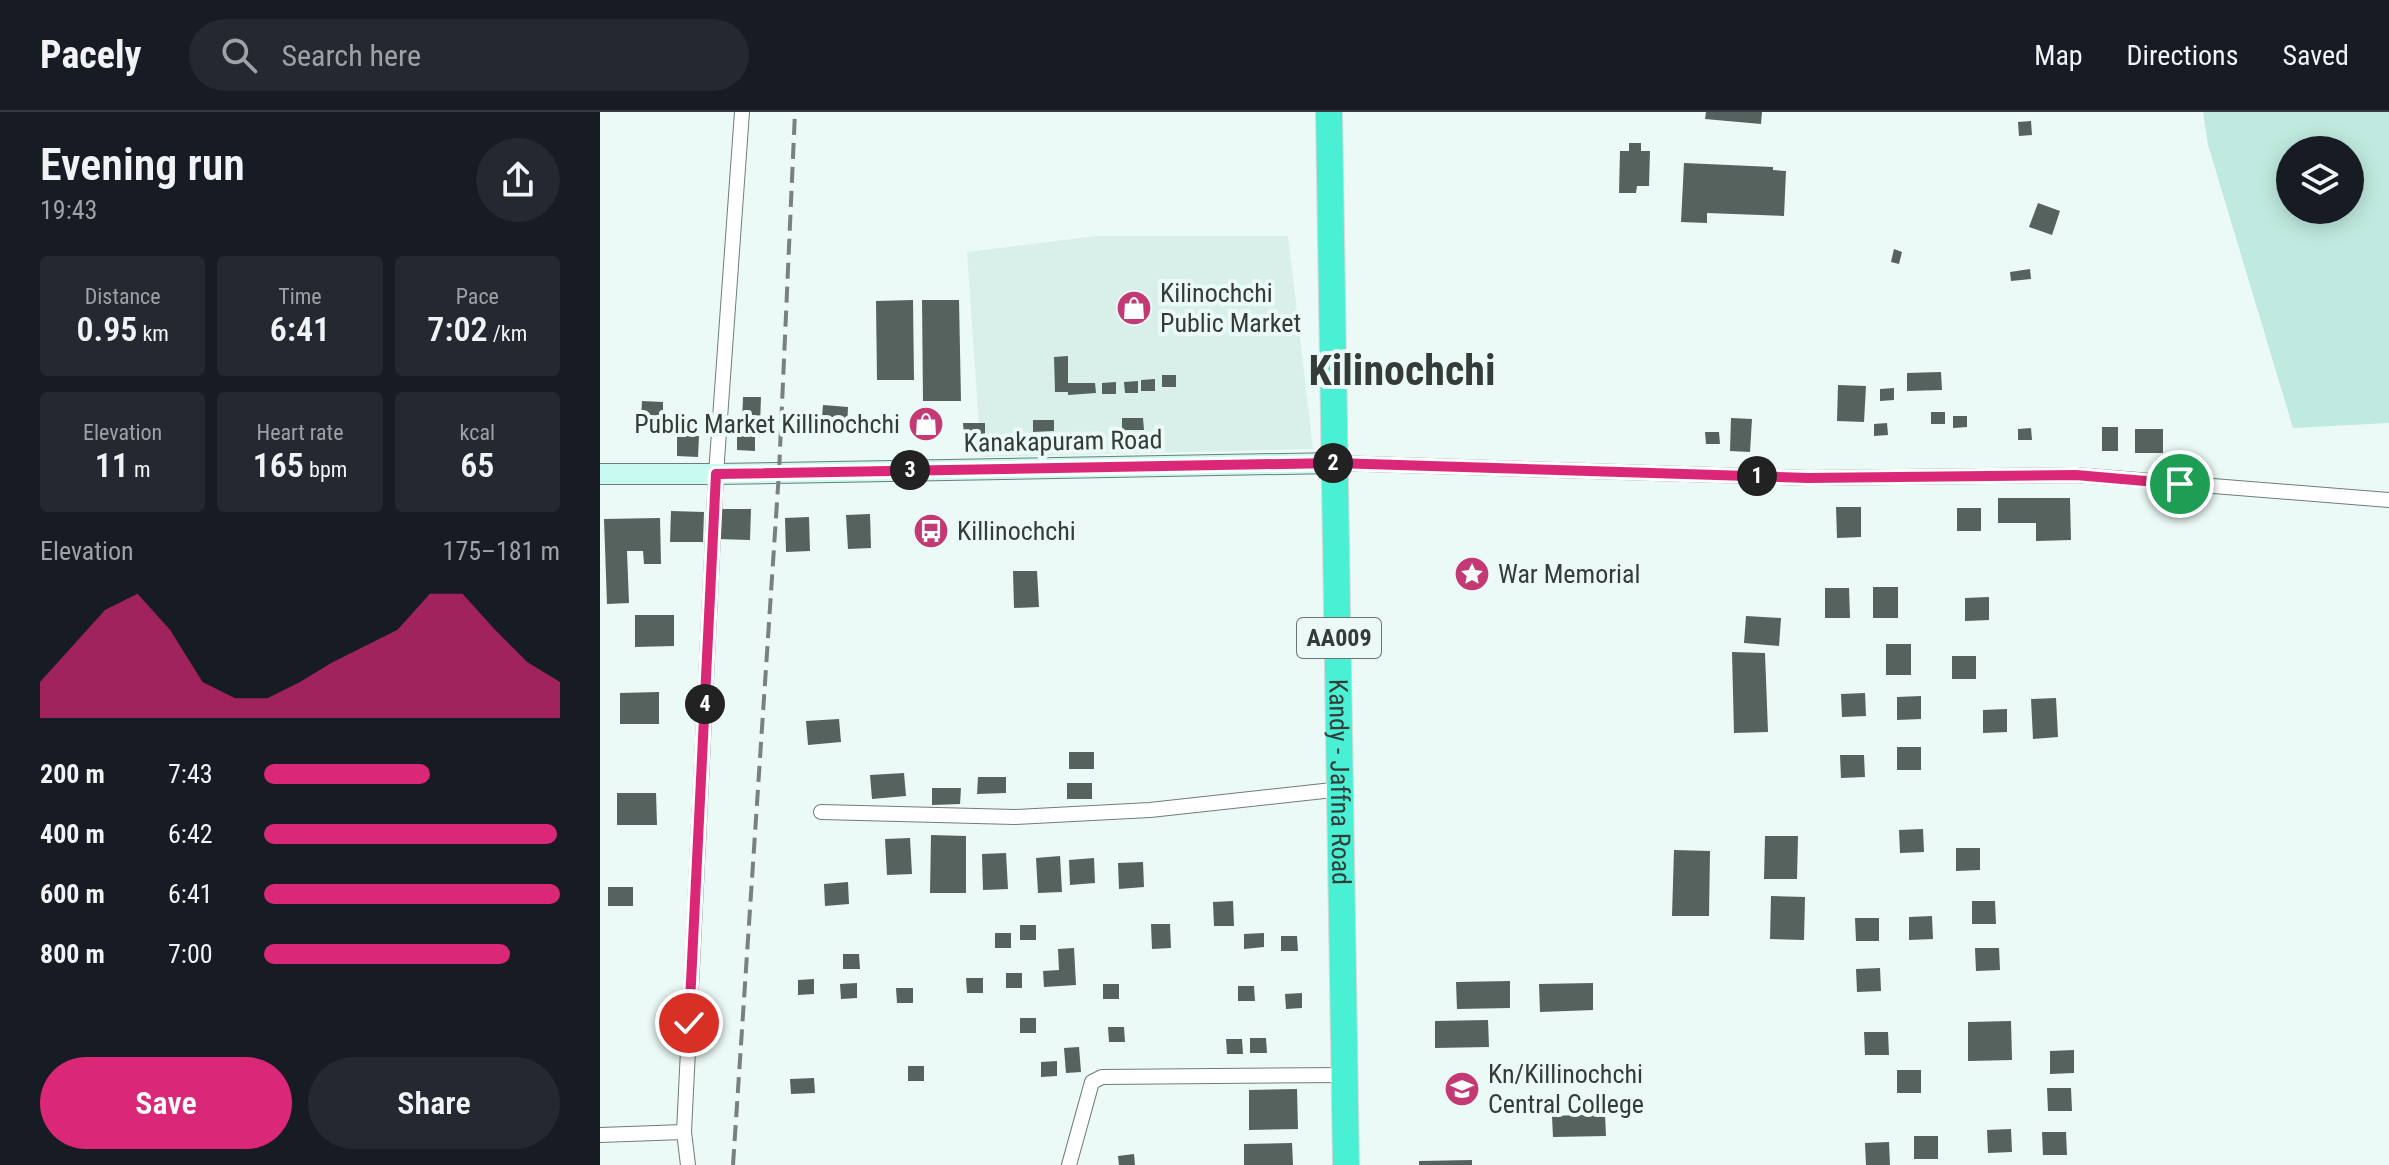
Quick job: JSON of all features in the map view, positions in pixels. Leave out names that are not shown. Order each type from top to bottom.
[{"type":"highway","name":"Kandy - Jaffna Road","points":[[1329,112],[1346,1165]]},
{"type":"street","points":[[688,1165],[684,1132],[716,474],[742,112]]},
{"type":"street","points":[[1335,463],[1808,478],[2076,475],[2389,500]]},
{"type":"street","name":"Kanakapuram Road","points":[[600,474],[1335,463]]},
{"type":"street","points":[[821,812],[1015,817],[1150,810],[1342,789]]},
{"type":"street","points":[[1069,1165],[1092,1082],[1102,1077],[1344,1075]]},
{"type":"street","points":[[600,1135],[684,1132]]},
{"type":"shaded area","name":"Kilinochchi Public Market","points":[[1096,236],[1288,236],[1313,449],[981,457],[967,252]]},
{"type":"green space","points":[[2203,112],[2389,112],[2389,423],[2293,428],[2208,145]]},
{"type":"building","points":[[1706,112],[1762,112],[1761,124],[1705,119]]},
{"type":"building","points":[[2031,121],[2032,135],[2019,136],[2018,122]]},
{"type":"building","points":[[1629,143],[1641,143],[1641,151],[1650,151],[1649,186],[1637,186],[1636,193],[1619,193],[1620,151],[1629,151]]},
{"type":"building","points":[[1684,163],[1773,167],[1773,170],[1786,171],[1784,216],[1707,213],[1707,223],[1681,222]]},
{"type":"building","points":[[2038,203],[2060,211],[2052,235],[2029,227]]},
{"type":"building","points":[[1894,249],[1902,252],[1899,264],[1891,262]]},
{"type":"building","points":[[2030,269],[2031,279],[2011,281],[2010,272]]},
{"type":"building","points":[[913,300],[914,380],[877,380],[876,301]]},
{"type":"building","points":[[922,300],[959,300],[961,401],[923,401]]},
{"type":"building","points":[[1068,356],[1068,383],[1095,383],[1096,393],[1068,395],[1068,392],[1055,392],[1054,357]]},
{"type":"building","points":[[1941,372],[1942,390],[1907,391],[1907,373]]},
{"type":"building","points":[[1162,375],[1176,375],[1176,387],[1162,387]]},
{"type":"building","points":[[1155,379],[1155,391],[1141,391],[1141,380]]},
{"type":"building","points":[[1138,381],[1138,393],[1125,393],[1124,382]]},
{"type":"building","points":[[1116,382],[1116,394],[1102,394],[1102,383]]},
{"type":"building","points":[[1838,385],[1866,386],[1864,422],[1837,421]]},
{"type":"building","points":[[1894,388],[1894,400],[1880,401],[1880,389]]},
{"type":"building","points":[[743,397],[761,397],[760,424],[742,423]]},
{"type":"building","points":[[642,401],[663,402],[663,419],[641,419]]},
{"type":"building","points":[[823,405],[848,407],[847,429],[835,428],[836,418],[822,417]]},
{"type":"building","points":[[1931,412],[1945,412],[1945,424],[1931,424]]},
{"type":"building","points":[[1953,416],[1967,416],[1967,427],[1953,428]]},
{"type":"building","points":[[1122,418],[1143,418],[1144,430],[1122,430]]},
{"type":"building","points":[[1731,418],[1752,419],[1750,452],[1730,451]]},
{"type":"building","points":[[1033,420],[1054,420],[1054,431],[1033,432]]},
{"type":"building","points":[[963,423],[985,423],[985,435],[964,435]]},
{"type":"building","points":[[1887,423],[1888,435],[1874,436],[1874,424]]},
{"type":"building","points":[[2102,427],[2118,427],[2118,451],[2102,451]]},
{"type":"building","points":[[2031,428],[2032,440],[2018,440],[2018,429]]},
{"type":"building","points":[[2135,429],[2163,429],[2163,453],[2135,453]]},
{"type":"building","points":[[1705,432],[1719,432],[1720,444],[1706,444]]},
{"type":"building","points":[[677,435],[699,436],[698,457],[677,456]]},
{"type":"building","points":[[737,435],[755,436],[755,451],[737,450]]},
{"type":"building","points":[[1998,498],[2070,498],[2071,540],[2036,541],[2036,523],[1998,523]]},
{"type":"building","points":[[1836,507],[1861,507],[1861,537],[1837,538]]},
{"type":"building","points":[[1957,508],[1981,508],[1981,531],[1957,531]]},
{"type":"building","points":[[718,509],[751,509],[750,540],[717,539]]},
{"type":"building","points":[[671,511],[704,512],[703,542],[670,542]]},
{"type":"building","points":[[870,514],[871,548],[848,549],[846,515]]},
{"type":"building","points":[[809,517],[810,551],[786,552],[785,518]]},
{"type":"building","points":[[660,518],[661,564],[644,564],[643,551],[627,551],[629,603],[607,604],[604,519]]},
{"type":"building","points":[[1013,571],[1037,571],[1039,607],[1014,608]]},
{"type":"building","points":[[1873,587],[1898,587],[1898,618],[1873,618]]},
{"type":"building","points":[[1825,588],[1849,588],[1850,618],[1825,618]]},
{"type":"building","points":[[1989,597],[1989,620],[1965,621],[1965,598]]},
{"type":"building","points":[[635,615],[674,615],[674,646],[635,647]]},
{"type":"building","points":[[1746,616],[1781,618],[1779,646],[1744,643]]},
{"type":"building","points":[[1886,644],[1911,644],[1911,675],[1886,675]]},
{"type":"building","points":[[1732,652],[1765,653],[1768,732],[1734,733]]},
{"type":"building","points":[[1952,656],[1976,656],[1976,679],[1952,679]]},
{"type":"building","points":[[659,692],[659,724],[620,724],[620,693]]},
{"type":"building","points":[[1865,693],[1866,716],[1842,717],[1841,694]]},
{"type":"building","points":[[1921,696],[1921,719],[1897,720],[1897,697]]},
{"type":"building","points":[[2056,698],[2058,737],[2033,739],[2031,699]]},
{"type":"building","points":[[2007,709],[2007,732],[1983,733],[1983,710]]},
{"type":"building","points":[[839,719],[841,742],[808,745],[806,721]]},
{"type":"building","points":[[1897,747],[1921,747],[1921,770],[1897,770]]},
{"type":"building","points":[[1069,752],[1094,752],[1094,769],[1069,769]]},
{"type":"building","points":[[1840,755],[1864,755],[1865,777],[1841,778]]},
{"type":"building","points":[[904,773],[906,796],[872,799],[870,775]]},
{"type":"building","points":[[978,777],[1006,777],[1006,793],[977,794]]},
{"type":"building","points":[[1067,783],[1092,783],[1092,799],[1067,799]]},
{"type":"building","points":[[932,788],[961,788],[960,804],[932,805]]},
{"type":"building","points":[[617,793],[656,793],[657,825],[617,825]]},
{"type":"building","points":[[1923,829],[1924,852],[1900,853],[1899,830]]},
{"type":"building","points":[[931,835],[966,836],[966,893],[930,893]]},
{"type":"building","points":[[1765,836],[1798,836],[1797,879],[1764,879]]},
{"type":"building","points":[[910,838],[912,874],[887,875],[885,839]]},
{"type":"building","points":[[1956,848],[1980,848],[1980,870],[1956,871]]},
{"type":"building","points":[[1674,850],[1710,851],[1709,916],[1672,916]]},
{"type":"building","points":[[1006,853],[1008,889],[983,890],[982,854]]},
{"type":"building","points":[[1060,856],[1062,892],[1038,893],[1036,858]]},
{"type":"building","points":[[1094,858],[1095,883],[1070,885],[1069,860]]},
{"type":"building","points":[[1143,862],[1144,887],[1119,889],[1118,863]]},
{"type":"building","points":[[848,882],[849,904],[825,906],[824,884]]},
{"type":"building","points":[[608,887],[633,887],[633,906],[608,906]]},
{"type":"building","points":[[1771,896],[1805,897],[1804,940],[1770,939]]},
{"type":"building","points":[[1233,901],[1234,926],[1214,926],[1213,902]]},
{"type":"building","points":[[1972,901],[1995,901],[1996,924],[1972,924]]},
{"type":"building","points":[[1932,916],[1933,939],[1909,940],[1909,917]]},
{"type":"building","points":[[1855,918],[1879,918],[1879,941],[1856,941]]},
{"type":"building","points":[[1151,924],[1170,924],[1171,948],[1152,949]]},
{"type":"building","points":[[1020,925],[1036,925],[1036,940],[1020,940]]},
{"type":"building","points":[[995,933],[1011,933],[1011,948],[995,948]]},
{"type":"building","points":[[1264,933],[1264,947],[1244,949],[1244,934]]},
{"type":"building","points":[[1281,936],[1297,936],[1298,951],[1281,951]]},
{"type":"building","points":[[1074,948],[1076,985],[1044,987],[1043,971],[1059,970],[1058,949]]},
{"type":"building","points":[[1975,948],[1999,948],[2000,970],[1976,971]]},
{"type":"building","points":[[843,954],[859,954],[860,969],[843,969]]},
{"type":"building","points":[[1880,968],[1881,991],[1857,992],[1856,969]]},
{"type":"building","points":[[1006,973],[1022,973],[1022,988],[1006,988]]},
{"type":"building","points":[[966,978],[983,978],[983,993],[967,993]]},
{"type":"building","points":[[814,979],[814,994],[798,995],[798,980]]},
{"type":"building","points":[[1510,981],[1510,1008],[1457,1009],[1456,982]]},
{"type":"building","points":[[857,983],[857,998],[841,999],[840,984]]},
{"type":"building","points":[[1593,983],[1593,1010],[1540,1012],[1539,984]]},
{"type":"building","points":[[1103,984],[1119,984],[1119,999],[1103,999]]},
{"type":"building","points":[[1238,986],[1254,986],[1255,1001],[1238,1001]]},
{"type":"building","points":[[896,988],[913,988],[913,1003],[897,1003]]},
{"type":"building","points":[[1302,993],[1302,1008],[1286,1009],[1285,994]]},
{"type":"building","points":[[1020,1018],[1036,1018],[1036,1033],[1020,1033]]},
{"type":"building","points":[[1488,1020],[1489,1047],[1435,1048],[1435,1021]]},
{"type":"building","points":[[2011,1021],[2012,1060],[1968,1061],[1968,1022]]},
{"type":"building","points":[[1108,1027],[1124,1027],[1125,1042],[1109,1042]]},
{"type":"building","points":[[1864,1032],[1888,1032],[1889,1055],[1865,1055]]},
{"type":"building","points":[[1250,1038],[1266,1038],[1267,1053],[1250,1053]]},
{"type":"building","points":[[1226,1039],[1242,1039],[1243,1054],[1227,1054]]},
{"type":"building","points":[[1079,1047],[1081,1072],[1066,1073],[1064,1048]]},
{"type":"building","points":[[2074,1050],[2074,1073],[2050,1074],[2050,1051]]},
{"type":"building","points":[[1057,1061],[1057,1076],[1041,1077],[1041,1062]]},
{"type":"building","points":[[908,1066],[924,1066],[924,1081],[908,1081]]},
{"type":"building","points":[[1897,1070],[1921,1070],[1921,1093],[1897,1093]]},
{"type":"building","points":[[814,1078],[815,1093],[791,1094],[790,1079]]},
{"type":"building","points":[[2047,1088],[2071,1088],[2072,1111],[2048,1111]]},
{"type":"building","points":[[1297,1089],[1298,1129],[1249,1130],[1249,1090]]},
{"type":"building","points":[[1605,1114],[1606,1136],[1553,1137],[1552,1116]]},
{"type":"building","points":[[2011,1129],[2012,1152],[1988,1153],[1987,1130]]},
{"type":"building","points":[[2042,1132],[2066,1132],[2067,1155],[2043,1155]]},
{"type":"building","points":[[1914,1136],[1938,1136],[1938,1159],[1914,1159]]},
{"type":"building","points":[[1889,1142],[1890,1165],[1866,1165],[1865,1143]]},
{"type":"building","points":[[1292,1143],[1293,1165],[1244,1165],[1244,1144]]},
{"type":"building","points":[[1134,1154],[1135,1165],[1119,1165],[1118,1156]]},
{"type":"building","points":[[1472,1160],[1472,1165],[1419,1165],[1419,1161]]},
{"type":"railway","points":[[733,1165],[779,472],[795,112]]},
{"type":"place","name":"Kilinochchi Public Market","points":[[1134,308]]},
{"type":"place","name":"Public Market Killinochchi","points":[[926,424]]},
{"type":"place","name":"Killinochchi","points":[[931,531]]},
{"type":"place","name":"War Memorial","points":[[1472,574]]},
{"type":"place","name":"Kn/Killinochchi Central College","points":[[1462,1089]]},
{"type":"district","name":"Kilinochchi","points":[[1402,370]]},
{"type":"route","points":[[689,1023],[716,474],[1335,463],[1808,478],[2076,475],[2180,484]]}]
